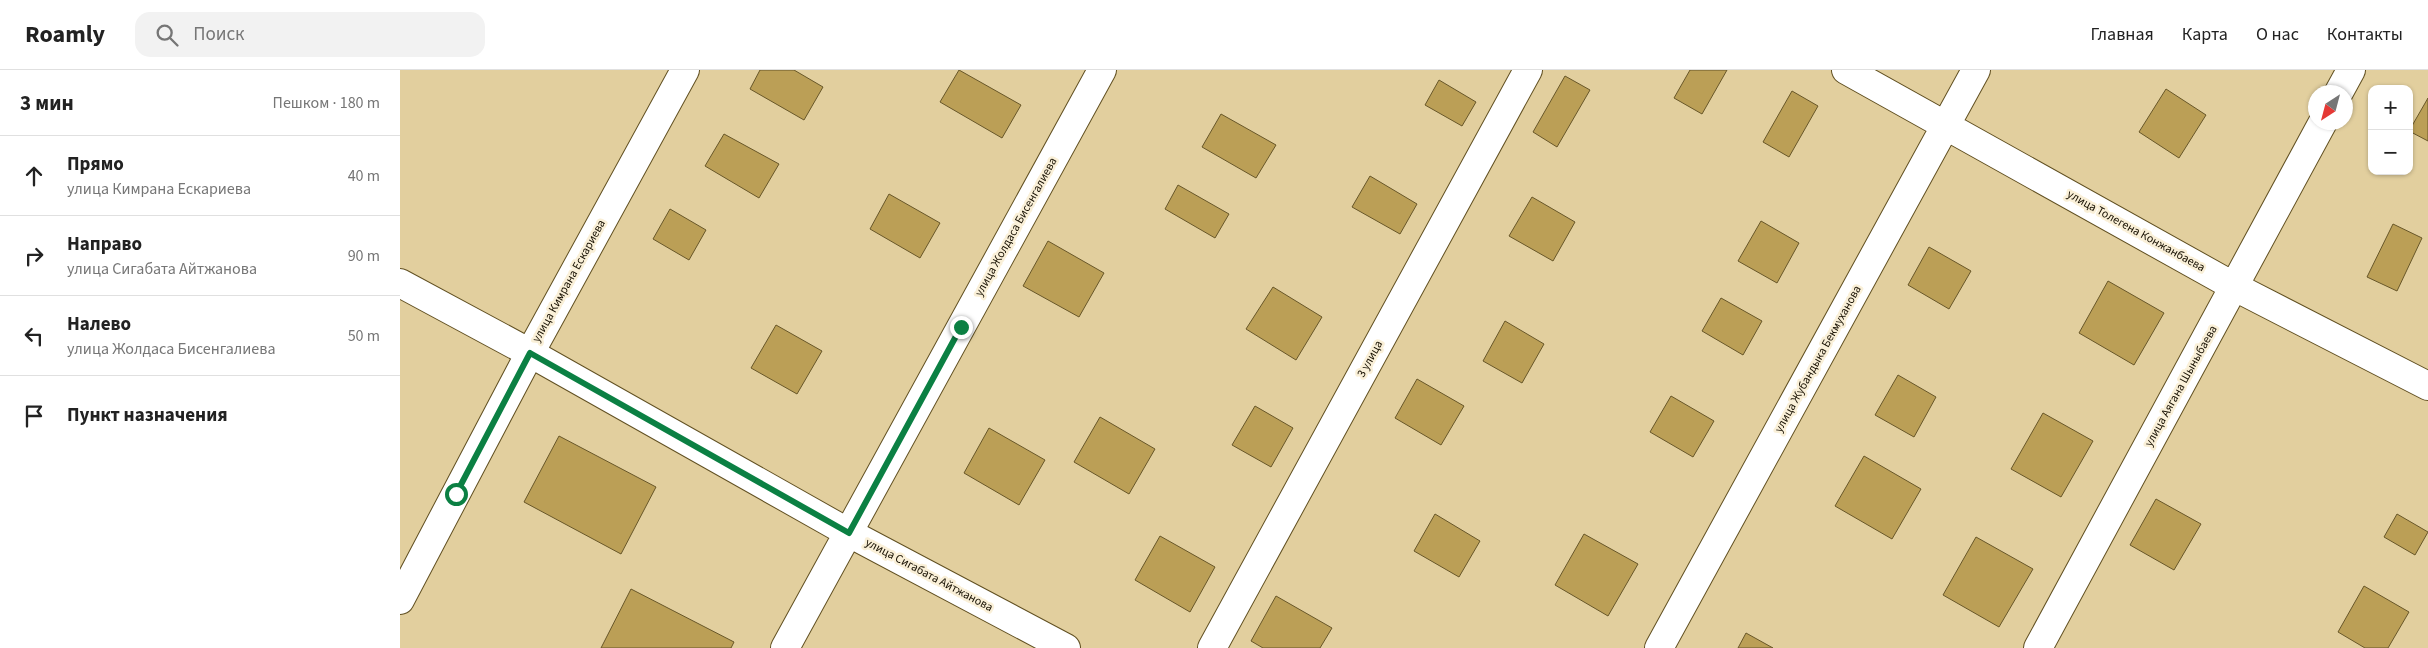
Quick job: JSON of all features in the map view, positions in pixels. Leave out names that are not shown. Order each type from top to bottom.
[{"type":"street","name":"улица Кимрана Ескариева","points":[[400,600],[530,353],[686,70]]},
{"type":"street","name":"улица Жолдаса Бисенгалиева","points":[[785,648],[1102,70]]},
{"type":"street","name":"3 улица","points":[[1212,648],[1528,70]]},
{"type":"street","name":"улица Толегена Конжанбаева","points":[[1846,70],[2236,286],[2428,386]]},
{"type":"street","name":"улица Жубандыка Бекмуханова","points":[[1659,648],[1976,70]]},
{"type":"street","points":[[2343,85],[2352,70]]},
{"type":"street","name":"улица Аягана Шыныбаева","points":[[2038,648],[2236,286],[2319,130]]},
{"type":"street","name":"улица Сигабата Айтжанова","points":[[400,283],[530,353],[849,533],[1066,648]]},
{"type":"building","points":[[760,70],[794,70],[823,87],[804,120],[750,89]]},
{"type":"building","points":[[959,70],[1021,105],[1002,138],[940,102]]},
{"type":"building","points":[[1690,70],[1727,70],[1702,114],[1674,98]]},
{"type":"building","points":[[1565,76],[1590,90],[1557,147],[1533,132]]},
{"type":"building","points":[[1439,80],[1476,102],[1462,126],[1425,105]]},
{"type":"building","points":[[2166,89],[2206,115],[2179,158],[2139,132]]},
{"type":"building","points":[[1792,91],[1818,106],[1789,157],[1763,142]]},
{"type":"building","points":[[2428,98],[2428,141],[2413,133],[2413,124]]},
{"type":"building","points":[[1221,114],[1276,145],[1256,178],[1202,147]]},
{"type":"building","points":[[724,134],[779,164],[759,198],[705,166]]},
{"type":"building","points":[[1370,176],[1417,204],[1400,234],[1352,207]]},
{"type":"building","points":[[1178,185],[1229,214],[1215,238],[1165,209]]},
{"type":"building","points":[[889,194],[940,223],[920,258],[870,229]]},
{"type":"building","points":[[1532,197],[1575,222],[1553,261],[1509,236]]},
{"type":"building","points":[[670,209],[706,230],[689,260],[653,239]]},
{"type":"building","points":[[1761,221],[1799,243],[1777,283],[1738,261]]},
{"type":"building","points":[[2393,224],[2422,238],[2397,291],[2367,277]]},
{"type":"building","points":[[1048,241],[1104,273],[1079,317],[1023,286]]},
{"type":"building","points":[[1929,247],[1971,271],[1949,309],[1908,285]]},
{"type":"building","points":[[2108,281],[2164,313],[2134,365],[2079,333]]},
{"type":"building","points":[[1273,287],[1322,317],[1296,360],[1246,329]]},
{"type":"building","points":[[1721,298],[1762,321],[1743,355],[1702,331]]},
{"type":"building","points":[[1505,321],[1544,344],[1522,383],[1483,361]]},
{"type":"building","points":[[776,325],[822,351],[797,394],[751,368]]},
{"type":"building","points":[[1898,375],[1936,397],[1914,437],[1875,415]]},
{"type":"building","points":[[1417,379],[1464,406],[1441,445],[1395,418]]},
{"type":"building","points":[[1671,396],[1714,421],[1693,457],[1650,432]]},
{"type":"building","points":[[1255,406],[1293,428],[1271,467],[1232,445]]},
{"type":"building","points":[[2043,413],[2093,441],[2061,497],[2011,469]]},
{"type":"building","points":[[1100,417],[1155,449],[1129,494],[1074,462]]},
{"type":"building","points":[[989,428],[1045,460],[1019,505],[964,473]]},
{"type":"building","points":[[559,436],[656,487],[621,554],[524,502]]},
{"type":"building","points":[[1864,456],[1921,489],[1892,539],[1835,506]]},
{"type":"building","points":[[2156,499],[2201,524],[2174,570],[2130,545]]},
{"type":"building","points":[[1435,514],[1480,541],[1459,577],[1414,551]]},
{"type":"building","points":[[2397,514],[2428,532],[2415,555],[2384,537]]},
{"type":"building","points":[[1584,534],[1638,564],[1608,616],[1555,585]]},
{"type":"building","points":[[1160,536],[1215,567],[1190,612],[1135,580]]},
{"type":"building","points":[[1976,537],[2033,569],[1999,627],[1943,595]]},
{"type":"building","points":[[2364,586],[2409,612],[2388,648],[2365,648],[2338,632]]},
{"type":"building","points":[[631,589],[734,642],[731,648],[601,648]]},
{"type":"building","points":[[1276,596],[1332,628],[1320,648],[1263,648],[1251,641]]},
{"type":"building","points":[[1746,633],[1773,648],[1738,648]]},
{"type":"route","points":[[456,494],[530,353],[849,533],[961,327]]}]
